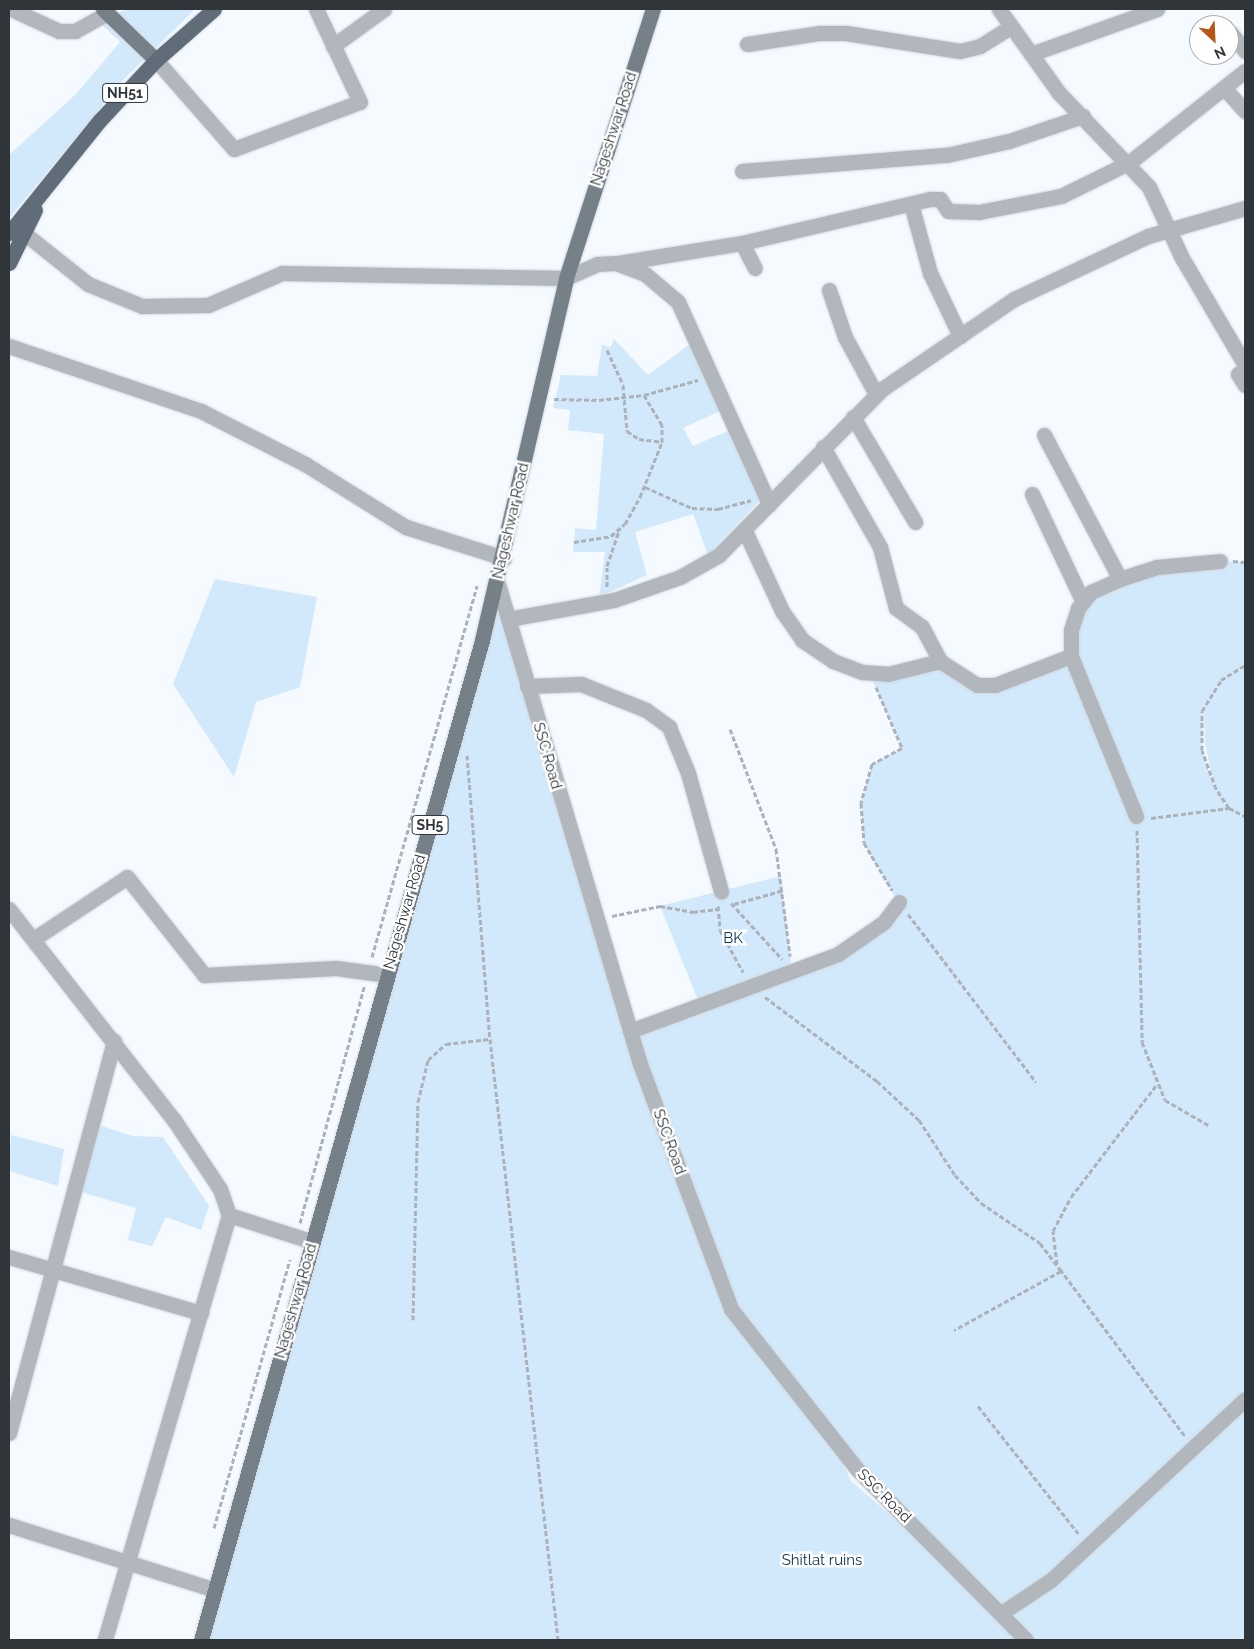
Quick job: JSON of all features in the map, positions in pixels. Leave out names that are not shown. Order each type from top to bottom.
[{"type":"highway","name":"NH51","points":[[9,233],[156,60],[214,9]]},
{"type":"highway","name":"NH51","points":[[9,263],[46,188]]},
{"type":"main road","name":"Nageshwar Road","points":[[201,1640],[504,558],[566,278],[654,9]]},
{"type":"main road","points":[[105,11],[156,60]]},
{"type":"street","points":[[11,9],[59,31],[75,31],[105,11]]},
{"type":"street","points":[[156,60],[234,149],[360,102],[316,9]]},
{"type":"street","points":[[334,46],[384,9]]},
{"type":"street","points":[[999,9],[1031,54],[1083,116],[1130,162],[1170,228],[1207,304],[1245,365]]},
{"type":"street","points":[[1031,54],[1158,9]]},
{"type":"street","points":[[747,44],[820,32],[846,33],[960,51],[980,46],[1011,27]]},
{"type":"street","points":[[24,233],[88,284],[142,306],[208,305],[282,273],[566,278],[597,264],[616,263],[742,242],[940,199],[948,211],[980,212],[1021,207],[1061,196],[1130,162],[1182,116],[1225,88],[1245,71]]},
{"type":"street","points":[[1225,88],[1245,111]]},
{"type":"street","points":[[742,171],[947,155],[1009,141],[1083,116]]},
{"type":"street","points":[[911,204],[930,273],[960,336]]},
{"type":"street","points":[[508,619],[614,600],[680,577],[719,555],[744,529],[767,498],[823,448],[876,394],[1014,299],[1170,228],[1245,208]]},
{"type":"street","points":[[742,242],[756,268]]},
{"type":"street","points":[[616,263],[644,274],[678,302],[767,498]]},
{"type":"street","points":[[829,290],[845,337],[876,394]]},
{"type":"street","points":[[9,346],[201,411],[305,464],[406,527],[504,558]]},
{"type":"street","points":[[1245,370],[1238,374],[1245,385]]},
{"type":"street","points":[[853,418],[916,522]]},
{"type":"street","points":[[1044,435],[1120,579]]},
{"type":"street","points":[[823,448],[880,547],[896,608],[928,634],[940,661],[977,685],[995,685],[1071,656]]},
{"type":"street","points":[[1032,494],[1083,602]]},
{"type":"street","points":[[744,529],[782,612],[802,640],[834,661],[869,673],[888,674],[940,661]]},
{"type":"street","points":[[1136,816],[1071,656],[1071,630],[1083,602],[1091,592],[1120,579],[1157,567],[1220,561]]},
{"type":"street","name":"SSC Road","points":[[497,581],[630,1031],[731,1309],[857,1469],[1003,1612],[1026,1640]]},
{"type":"street","points":[[527,686],[580,684],[646,710],[668,727],[688,772],[722,891]]},
{"type":"street","points":[[35,938],[127,877],[204,975],[336,968],[388,975]]},
{"type":"street","points":[[630,1031],[792,971],[860,942],[899,902]]},
{"type":"street","points":[[9,909],[35,938],[114,1041],[215,1181],[229,1215],[126,1562],[105,1640]]},
{"type":"street","points":[[9,1433],[114,1041]]},
{"type":"street","points":[[229,1215],[312,1242]]},
{"type":"street","points":[[9,1257],[201,1313]]},
{"type":"street","points":[[1003,1612],[1052,1580],[1245,1399]]},
{"type":"street","points":[[9,1525],[215,1590]]},
{"type":"path","points":[[607,350],[626,397],[623,416],[627,431],[639,439],[662,442]]},
{"type":"path","points":[[549,398],[644,395],[713,376]]},
{"type":"path","points":[[614,600],[606,586],[607,566],[621,528],[645,487],[662,442],[662,424],[644,395]]},
{"type":"path","points":[[645,487],[692,508],[718,509],[767,498]]},
{"type":"path","points":[[574,542],[596,541],[621,528]]},
{"type":"path","points":[[213,1533],[478,580]]},
{"type":"path","points":[[1245,665],[1220,680],[1202,711],[1202,750],[1216,788],[1229,808],[1245,816]]},
{"type":"path","points":[[869,673],[902,748],[872,764],[861,804],[864,843],[899,902],[1036,1082]]},
{"type":"path","points":[[730,729],[776,850],[784,890],[792,971]]},
{"type":"path","points":[[469,746],[490,1039],[558,1640]]},
{"type":"path","points":[[1210,1126],[1194,1113],[1173,1108],[1157,1084],[1142,1042],[1136,816],[1167,819],[1229,808]]},
{"type":"path","points":[[596,920],[645,907],[693,912],[717,910],[784,890]]},
{"type":"path","points":[[722,891],[792,971]]},
{"type":"path","points":[[722,891],[717,910],[720,930],[751,986],[877,1081],[919,1120],[955,1176],[981,1203],[1040,1243],[1193,1447]]},
{"type":"path","points":[[413,1320],[418,1102],[428,1060],[446,1044],[490,1039]]},
{"type":"path","points":[[1061,1271],[1054,1256],[1058,1223],[1136,1107],[1157,1084]]},
{"type":"path","points":[[954,1330],[1061,1271]]},
{"type":"path","points":[[978,1406],[1088,1546]]},
{"type":"green space","points":[[129,9],[195,9],[125,78],[9,218],[9,155],[76,94],[120,42],[96,19]]},
{"type":"green space","points":[[614,339],[648,375],[693,342],[720,411],[683,428],[693,446],[728,431],[763,497],[708,555],[693,514],[635,532],[647,575],[599,597],[605,552],[573,552],[575,528],[596,530],[604,434],[568,430],[570,410],[553,408],[561,375],[597,376],[602,345],[611,347]]},
{"type":"green space","points":[[1220,561],[1245,562],[1245,1640],[201,1640],[497,581],[630,1030],[700,1005],[660,906],[781,876],[792,971],[838,954],[898,902],[864,843],[861,803],[872,764],[902,748],[869,673],[940,661],[977,685],[1071,656],[1078,608],[1118,576]],"holes":[[[1204,708],[1205,745],[1215,787],[1202,750]],[[831,1438],[994,1605],[851,1481]]]},
{"type":"green space","points":[[215,579],[317,597],[300,687],[256,702],[234,777],[173,684]]},
{"type":"green space","points":[[96,1124],[132,1136],[163,1137],[209,1206],[201,1230],[166,1217],[152,1246],[128,1240],[136,1208],[77,1191]]},
{"type":"green space","points":[[11,1135],[64,1149],[58,1186],[9,1171]]},
{"type":"park label","name":"BK","points":[[733,939]]},
{"type":"park label","name":"Shitlat ruins","points":[[822,1561]]}]
